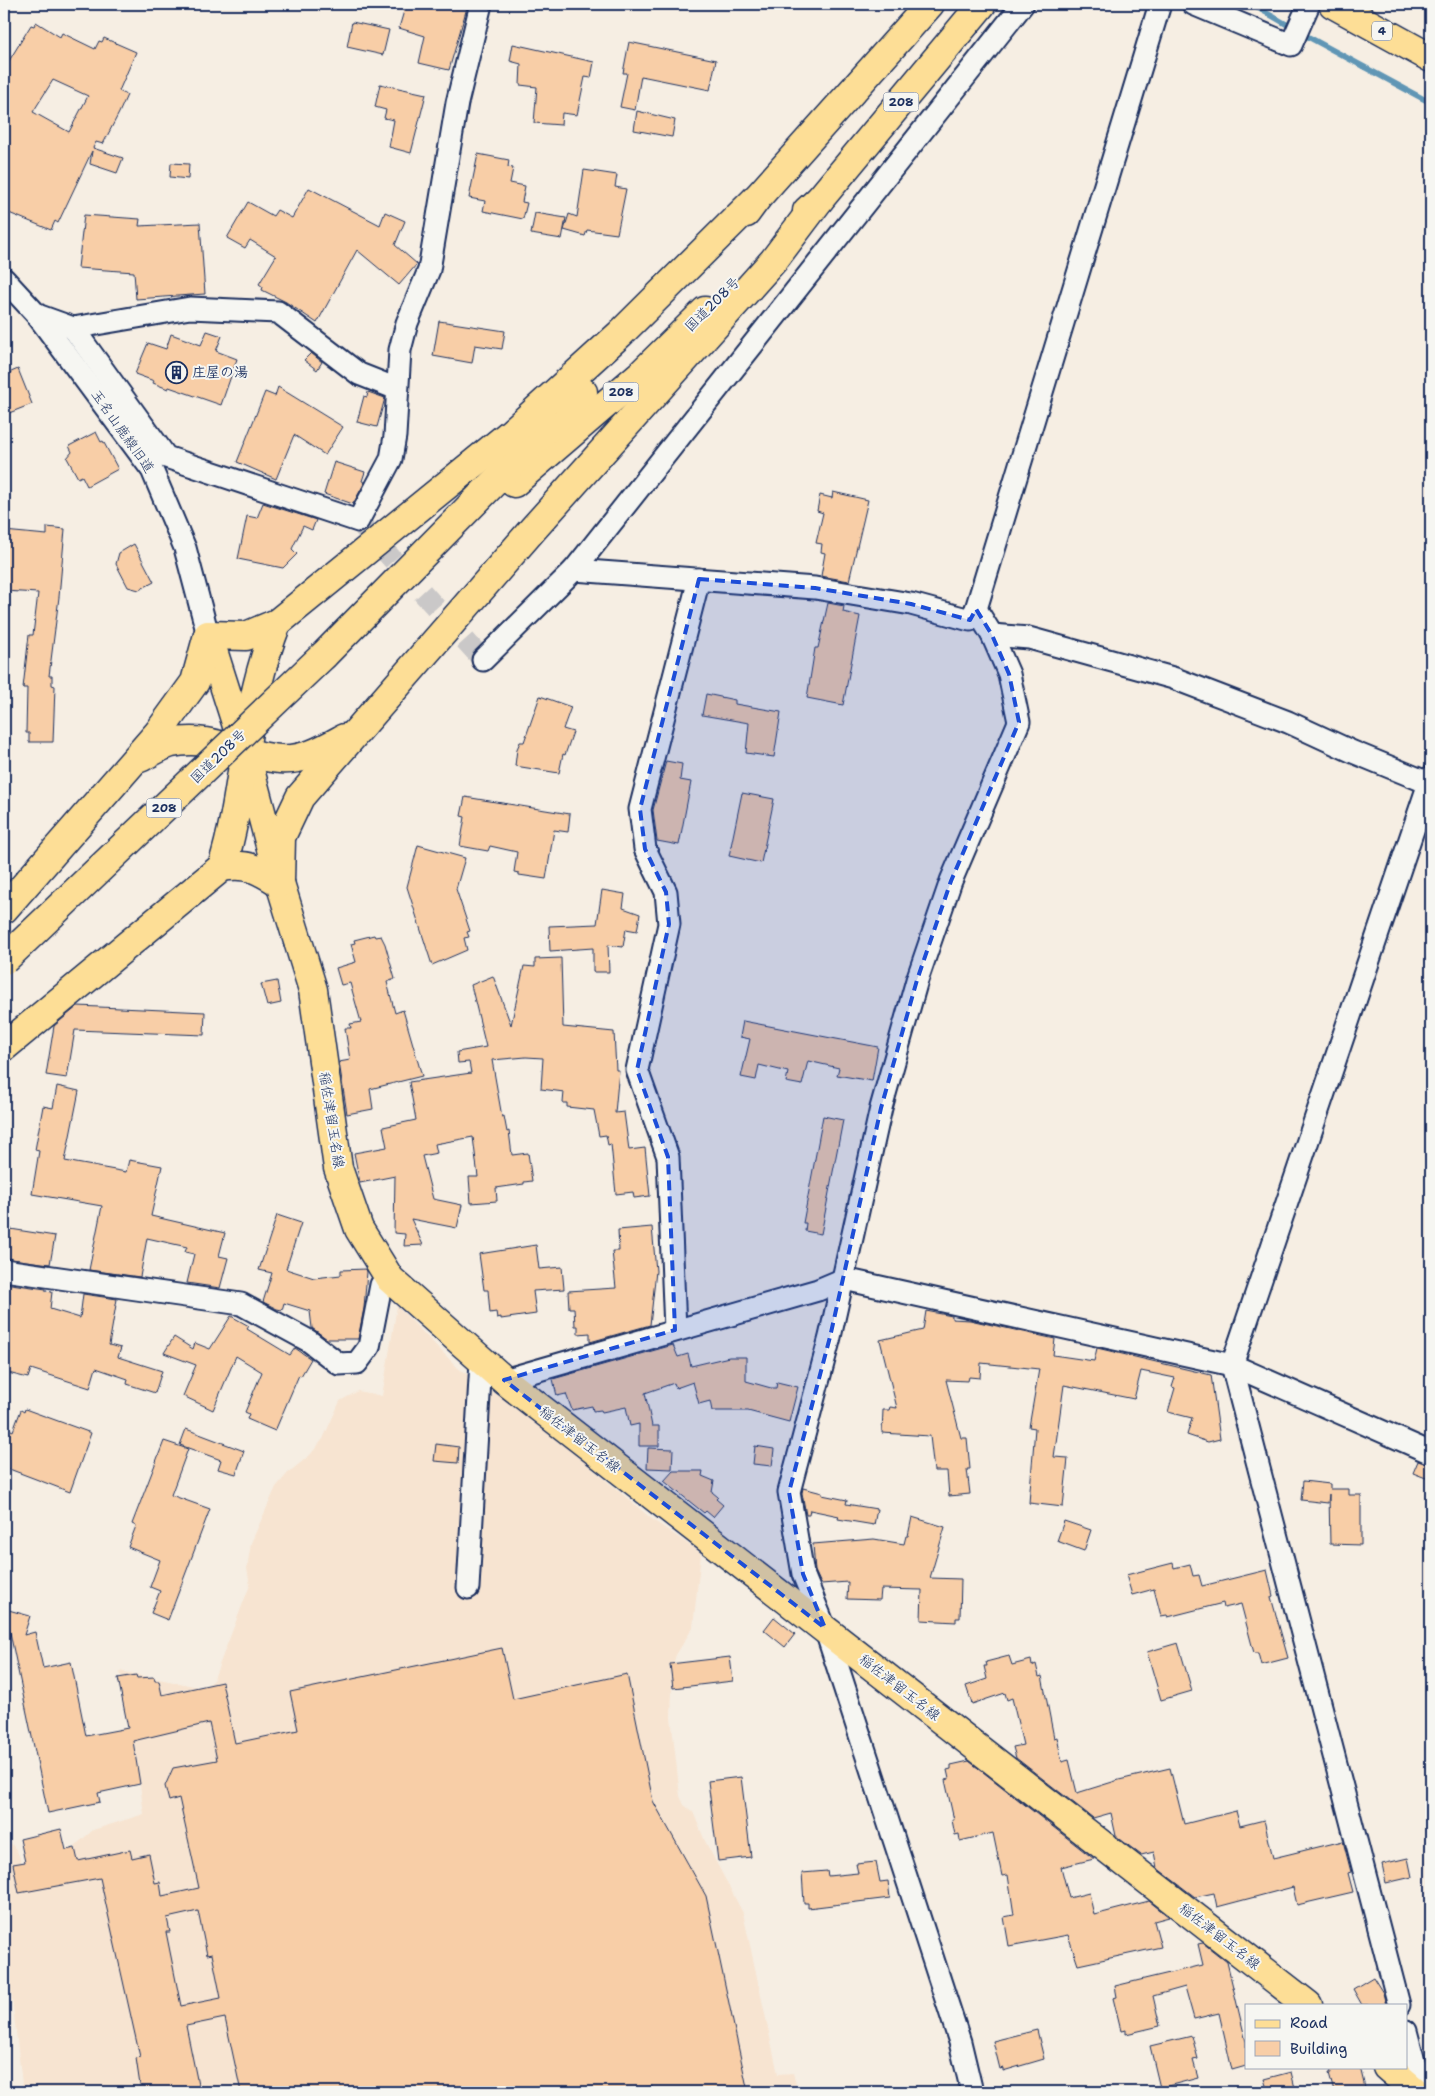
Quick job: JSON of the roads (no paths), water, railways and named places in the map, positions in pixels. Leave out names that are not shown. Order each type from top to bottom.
[{"type":"main road","name":"国道208号","points":[[4,960],[324,655],[409,570],[489,484],[715,257],[757,198],[930,4]]},
{"type":"main road","name":"国道208号","points":[[409,570],[642,373],[763,251],[820,199],[982,4]]},
{"type":"main road","name":"4","points":[[1333,4],[1431,58]]},
{"type":"main road","points":[[4,909],[136,760],[195,682],[208,635],[246,636],[277,623],[512,432],[620,334],[757,198]]},
{"type":"main road","points":[[280,883],[281,837],[300,798],[533,529],[774,260],[820,199]]},
{"type":"main road","points":[[222,867],[234,822],[245,751],[264,657],[277,623]]},
{"type":"main road","name":"稲佐津留玉名線","points":[[208,635],[245,751],[280,883],[313,990],[338,1168],[359,1230],[390,1278],[504,1380],[1307,2004]]},
{"type":"main road","points":[[136,760],[169,744],[189,741],[211,741],[280,759],[314,755],[359,730]]},
{"type":"main road","points":[[4,1046],[222,867],[239,864],[256,868],[280,883]]},
{"type":"main road","points":[[1388,2068],[1416,2092]]},
{"type":"street","points":[[73,328],[166,457],[358,521],[391,459],[395,436],[400,350],[407,323],[429,270],[455,112],[481,4]]},
{"type":"street","points":[[484,660],[574,570],[1023,4]]},
{"type":"street","points":[[574,570],[815,588],[911,604],[970,620],[976,608],[1160,4]]},
{"type":"street","points":[[1193,4],[1291,45],[1309,4]]},
{"type":"street","name":"玉名山鹿線旧道","points":[[4,279],[37,315],[152,470],[185,548],[208,635]]},
{"type":"street","points":[[37,315],[73,328],[190,308],[278,312],[360,374],[397,389]]},
{"type":"street","points":[[675,1330],[668,1157],[637,1070],[669,924],[666,892],[645,849],[640,809],[699,579]]},
{"type":"street","points":[[972,2092],[960,2042],[825,1628],[803,1574],[789,1492],[844,1279],[881,1108],[917,980],[951,881],[1019,722],[1009,674],[992,635],[976,608]]},
{"type":"street","points":[[992,635],[1030,638],[1173,678],[1288,722],[1354,752],[1431,781],[1232,1365],[1399,2004]]},
{"type":"street","points":[[4,1270],[241,1304],[309,1341],[339,1364],[357,1363],[370,1347],[381,1285],[390,1278]]},
{"type":"street","points":[[504,1380],[818,1290],[844,1279],[1232,1365],[1431,1453]]},
{"type":"street","points":[[468,1588],[481,1361]]},
{"type":"street","points":[[1408,2039],[1422,2092]]},
{"type":"waterway","points":[[1251,4],[1293,28]]},
{"type":"waterway","points":[[1301,33],[1431,103]]},
{"type":"tunnel","points":[[358,521],[483,660]]},
{"type":"place","name":"庄屋の湯","points":[[176,372]]}]
